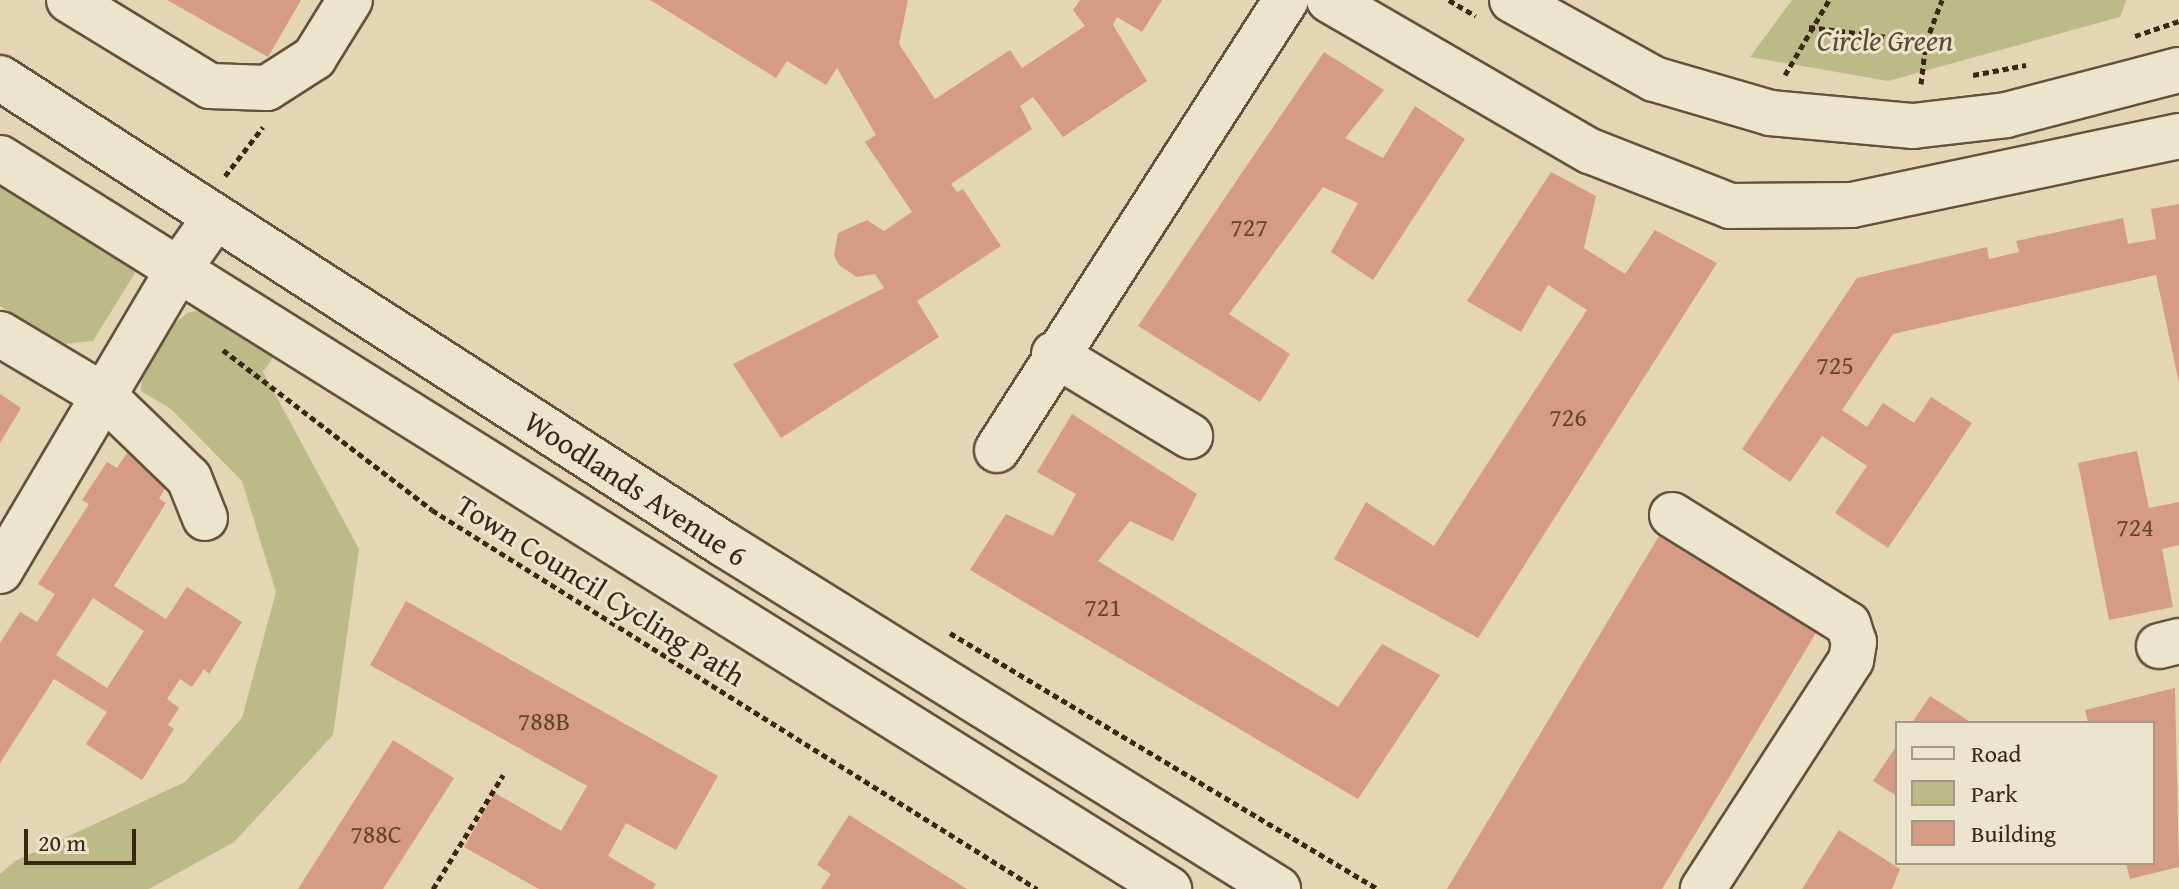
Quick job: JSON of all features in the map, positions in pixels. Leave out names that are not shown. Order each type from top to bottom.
[{"type":"street","points":[[69,0],[210,86],[267,88],[314,58],[350,0]]},
{"type":"street","points":[[997,450],[1054,354],[1286,0]]},
{"type":"street","points":[[1329,0],[1590,151],[1730,206],[1852,205],[2179,136]]},
{"type":"street","points":[[1512,0],[1654,79],[1770,113],[1913,126],[2006,115],[2179,70]]},
{"type":"street","name":"Woodlands Avenue 6","points":[[0,78],[722,543],[1278,889]]},
{"type":"street","name":"Woodlands Avenue 6","points":[[0,158],[176,273],[1169,889]]},
{"type":"street","points":[[0,571],[176,273],[215,218]]},
{"type":"street","points":[[0,334],[104,396],[189,478],[205,518]]},
{"type":"street","points":[[1054,354],[1190,436]]},
{"type":"street","points":[[1672,515],[1848,624],[1854,642],[1851,660],[1703,889]]},
{"type":"path","points":[[1780,84],[1809,27],[1829,0]]},
{"type":"path","points":[[1809,27],[1926,42],[1942,0]]},
{"type":"path","name":"Town Council Cycling Path","points":[[217,345],[432,510],[1037,889]]},
{"type":"path","points":[[433,889],[503,775]]},
{"type":"green space","name":"Circle Green","points":[[1792,0],[2126,0],[2120,17],[1888,81],[1750,57]]},
{"type":"green space","points":[[0,178],[123,250],[135,273],[93,341],[62,344],[0,306]]},
{"type":"green space","points":[[214,307],[281,346],[263,372],[359,549],[333,735],[234,842],[149,889],[0,889],[0,874],[15,861],[185,782],[242,718],[276,592],[242,481],[171,409],[141,391],[142,372],[175,323],[187,313]]},
{"type":"building","points":[[167,0],[301,0],[268,57]]},
{"type":"building","points":[[650,0],[908,0],[899,44],[935,99],[1010,50],[1022,68],[1085,26],[1073,10],[1080,0],[1162,0],[1142,32],[1117,17],[1113,25],[1147,81],[1063,137],[1033,97],[1020,106],[1032,129],[951,184],[957,192],[963,189],[1001,246],[917,301],[939,337],[781,438],[733,364],[884,288],[875,274],[857,277],[839,265],[834,255],[838,233],[867,220],[884,231],[912,212],[865,142],[876,135],[837,68],[826,85],[787,61],[776,78]]},
{"type":"building","points":[[1324,52],[1384,90],[1345,138],[1383,158],[1415,106],[1465,139],[1373,280],[1331,252],[1358,203],[1323,187],[1229,314],[1290,354],[1260,402],[1138,326]]},
{"type":"building","points":[[1551,172],[1596,196],[1584,248],[1625,274],[1655,230],[1717,263],[1478,638],[1334,559],[1366,502],[1434,546],[1587,310],[1548,285],[1521,332],[1467,301]]},
{"type":"building","points":[[2179,204],[2179,383],[2156,275],[1893,334],[1842,410],[1867,427],[1883,403],[1914,423],[1931,397],[1972,423],[1888,548],[1835,513],[1867,466],[1822,436],[1790,482],[1742,449],[1857,278],[1987,247],[1989,259],[2019,252],[2016,241],[2123,218],[2128,244],[2156,239],[2151,209]]},
{"type":"building","points":[[0,394],[21,408],[0,443]]},
{"type":"building","points":[[1072,414],[1197,494],[1173,541],[1130,521],[1098,561],[1338,707],[1382,644],[1440,675],[1358,799],[970,570],[1006,514],[1053,536],[1076,494],[1037,472]]},
{"type":"building","points":[[2137,451],[2149,508],[2179,502],[2179,545],[2162,549],[2173,607],[2109,620],[2078,463]]},
{"type":"building","points":[[127,453],[170,480],[159,499],[166,503],[114,586],[166,619],[187,587],[242,622],[209,674],[204,669],[192,687],[180,679],[167,699],[179,708],[168,725],[174,729],[142,780],[86,744],[107,712],[54,679],[0,763],[0,643],[20,612],[37,622],[55,594],[38,584],[89,504],[82,500],[107,462],[117,468]],"holes":[[[93,598],[144,631],[107,688],[56,655]]]},
{"type":"building","points":[[1659,536],[1817,631],[1662,889],[1447,889]]},
{"type":"building","points":[[406,601],[718,776],[676,850],[626,823],[608,856],[656,884],[653,889],[539,889],[464,847],[495,793],[561,831],[587,786],[370,665]]},
{"type":"building","points":[[2175,688],[2179,867],[2130,879],[2126,865],[2155,865],[2155,721],[2088,721],[2085,710]]},
{"type":"building","points":[[1930,696],[1969,721],[1913,721]]},
{"type":"building","points":[[393,740],[454,778],[383,889],[298,889]]},
{"type":"building","points":[[1895,748],[1895,795],[1873,781]]},
{"type":"building","points":[[849,815],[967,889],[821,889],[831,874],[817,865]]},
{"type":"building","points":[[1839,830],[1900,869],[1892,889],[1802,889]]}]
